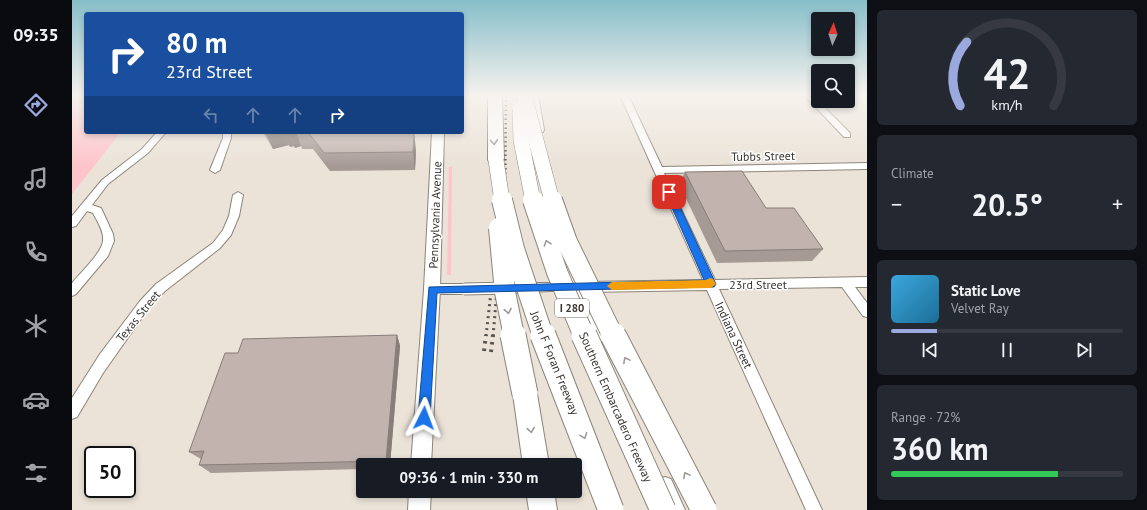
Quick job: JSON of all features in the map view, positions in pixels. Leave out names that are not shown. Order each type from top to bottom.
[{"type":"highway","name":"John F Foran Freeway","points":[[494,119],[496,160],[501,196],[521,274],[595,464],[611,510]]},
{"type":"highway","name":"Southern Embarcadero Freeway","points":[[521,119],[520,141],[529,183],[547,242],[576,318],[663,510]]},
{"type":"highway","points":[[529,119],[548,190],[567,242],[600,311],[704,510]]},
{"type":"highway","points":[[496,160],[505,292],[535,458]]},
{"type":"highway","points":[[541,498],[542,510]]},
{"type":"main road","name":"Pennsylvania Avenue","points":[[422,458],[432,289],[438,134]]},
{"type":"main road","points":[[419,510],[420,498]]},
{"type":"street","points":[[531,119],[543,182],[552,203],[574,287],[677,510]]},
{"type":"street","points":[[538,119],[553,182],[552,203]]},
{"type":"street","name":"Indiana Street","points":[[635,119],[814,510]]},
{"type":"street","points":[[831,119],[847,135]]},
{"type":"street","points":[[72,223],[105,182],[145,151],[160,134]]},
{"type":"street","points":[[215,170],[227,138],[226,134]]},
{"type":"street","name":"Tubbs Street","points":[[659,170],[867,166]]},
{"type":"street","name":"Texas Street","points":[[72,412],[99,365],[146,302],[166,283],[210,252],[226,236],[235,216],[238,195]]},
{"type":"street","points":[[72,291],[104,253],[109,241],[108,234],[97,211],[86,206]]},
{"type":"street","name":"23rd Street","points":[[432,289],[867,282]]},
{"type":"street","points":[[846,283],[867,312]]},
{"type":"shaded area","points":[[72,119],[84,119],[84,134],[119,134],[72,194]]},
{"type":"shaded area","points":[[449,167],[452,167],[451,275],[447,275]]},
{"type":"building","points":[[310,134],[414,134],[413,152],[324,153]]},
{"type":"building","points":[[742,171],[766,208],[794,208],[823,249],[725,251],[685,172]]},
{"type":"building","points":[[397,335],[386,458],[356,458],[356,462],[199,465],[204,451],[189,452],[225,353],[238,353],[243,339]]},
{"type":"railway","points":[[505,201],[506,119]]},
{"type":"railway","points":[[493,336],[505,200]]},
{"type":"railway","points":[[486,336],[491,292]]},
{"type":"railway","points":[[484,351],[486,335]]},
{"type":"railway","points":[[491,352],[493,335]]},
{"type":"slow traffic","points":[[612,286],[711,284],[710,282]]},
{"type":"route","points":[[424,418],[432,289],[711,284],[669,192]]}]
